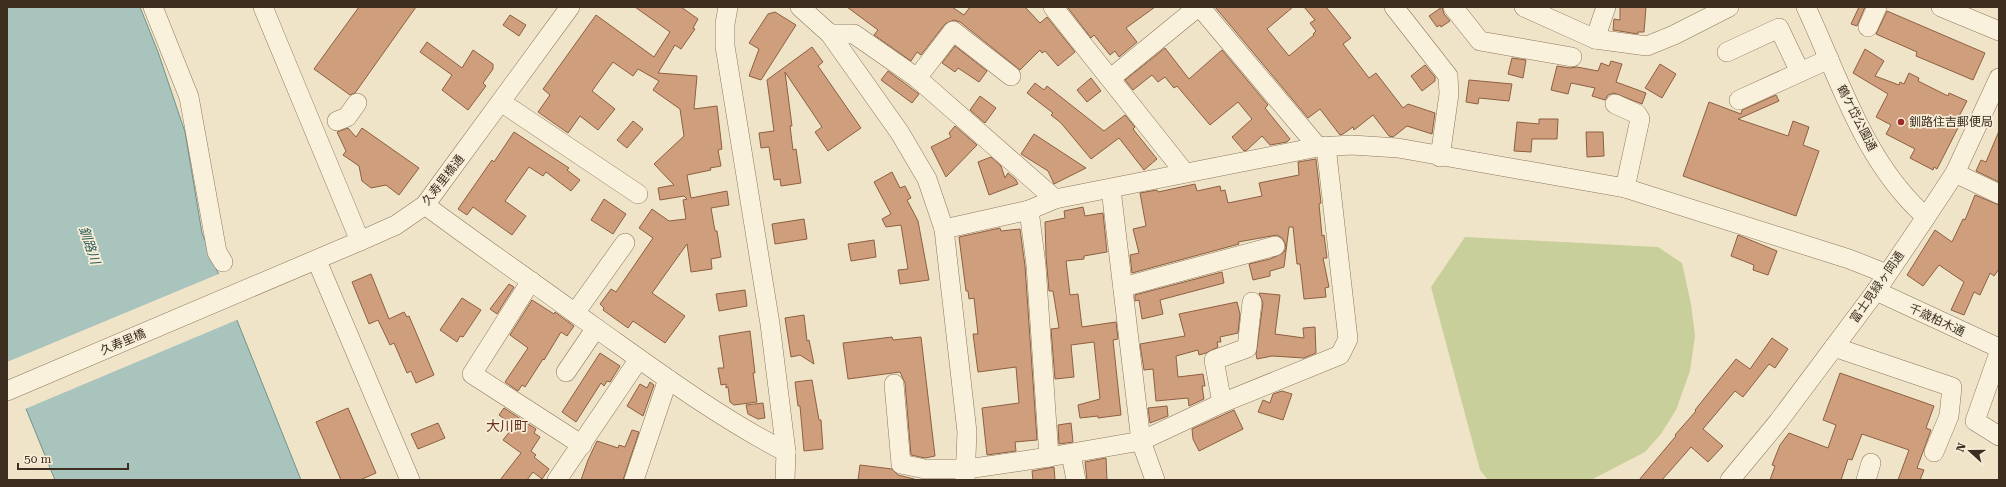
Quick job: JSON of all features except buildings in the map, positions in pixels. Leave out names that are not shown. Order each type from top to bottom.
[{"type":"street","points":[[263,7],[360,242]]},
{"type":"street","name":"久寿里橋通","points":[[238,293],[360,242],[396,225],[425,205],[570,7]]},
{"type":"street","points":[[728,7],[725,24],[725,46],[770,324],[786,452],[785,480]]},
{"type":"street","points":[[1052,7],[1111,78],[1186,173]]},
{"type":"street","points":[[894,384],[901,464],[925,469],[966,474],[1141,441],[1222,403],[1340,355],[1348,339],[1322,147],[1199,7],[1111,78]]},
{"type":"street","points":[[1394,7],[1448,76],[1449,94],[1440,157]]},
{"type":"street","points":[[1453,7],[1480,41],[1572,57]]},
{"type":"street","points":[[1524,7],[1595,39],[1647,46],[1674,36],[1729,7]]},
{"type":"street","points":[[1595,39],[1606,7]]},
{"type":"street","name":"鶴ケ岱公園通","points":[[1806,7],[1853,117],[1873,152],[1909,202],[1926,217]]},
{"type":"street","points":[[1868,27],[1877,7]]},
{"type":"street","points":[[1941,7],[1999,30]]},
{"type":"street","points":[[805,9],[830,34],[900,133],[927,179],[944,229],[968,432],[966,474]]},
{"type":"street","points":[[158,12],[190,96],[217,252],[223,262]]},
{"type":"street","points":[[1727,52],[1780,28],[1800,72]]},
{"type":"street","points":[[917,78],[953,31],[1012,76]]},
{"type":"street","points":[[830,34],[854,34],[917,78],[1055,199]]},
{"type":"street","points":[[1739,100],[1829,59]]},
{"type":"street","name":"富士見緑ヶ岡通","points":[[1730,480],[1778,422],[1876,291],[1926,217],[1955,173],[1999,80]]},
{"type":"street","points":[[314,130],[347,117],[357,102]]},
{"type":"street","points":[[501,102],[638,194]]},
{"type":"street","points":[[1615,104],[1637,114],[1640,119],[1625,188]]},
{"type":"street","points":[[944,229],[1029,210],[1055,199],[1322,147],[1352,145],[1398,148],[1440,157],[1625,188],[1849,259],[1887,274]]},
{"type":"street","points":[[1955,173],[1999,194]]},
{"type":"street","points":[[1111,189],[1141,441],[1155,480]]},
{"type":"street","points":[[425,205],[668,379],[765,442],[786,452]]},
{"type":"street","points":[[1029,210],[1036,265],[1049,458]]},
{"type":"street","points":[[575,313],[625,243]]},
{"type":"street","points":[[1123,287],[1275,246]]},
{"type":"street","points":[[317,261],[405,478]]},
{"type":"street","points":[[531,281],[472,374],[582,445]]},
{"type":"street","name":"千歳柏木通","points":[[1876,291],[1999,348]]},
{"type":"street","name":"久寿里橋","points":[[7,391],[238,293]]},
{"type":"street","points":[[1222,403],[1214,360],[1247,348],[1252,302]]},
{"type":"street","points":[[566,372],[596,328]]},
{"type":"street","points":[[1834,347],[1952,387],[1949,416],[1934,452]]},
{"type":"street","points":[[1999,353],[1975,421],[1999,436]]},
{"type":"street","points":[[557,480],[640,359]]},
{"type":"street","points":[[634,480],[668,379]]},
{"type":"street","points":[[1071,454],[1076,480]]},
{"type":"green space","points":[[1465,237],[1658,247],[1682,263],[1691,304],[1695,336],[1690,371],[1676,410],[1661,434],[1645,452],[1591,480],[1488,480],[1480,470],[1431,287]]},
{"type":"water","name":"釧路川","points":[[7,7],[140,7],[158,52],[185,132],[202,233],[301,480],[55,480],[7,362]]},
{"type":"pier","points":[[221,273],[239,319],[25,409],[7,367],[7,362]]},
{"type":"place","name":"釧路住吉郵便局","points":[[1901,122]]},
{"type":"district","name":"大川町","points":[[507,426]]}]
